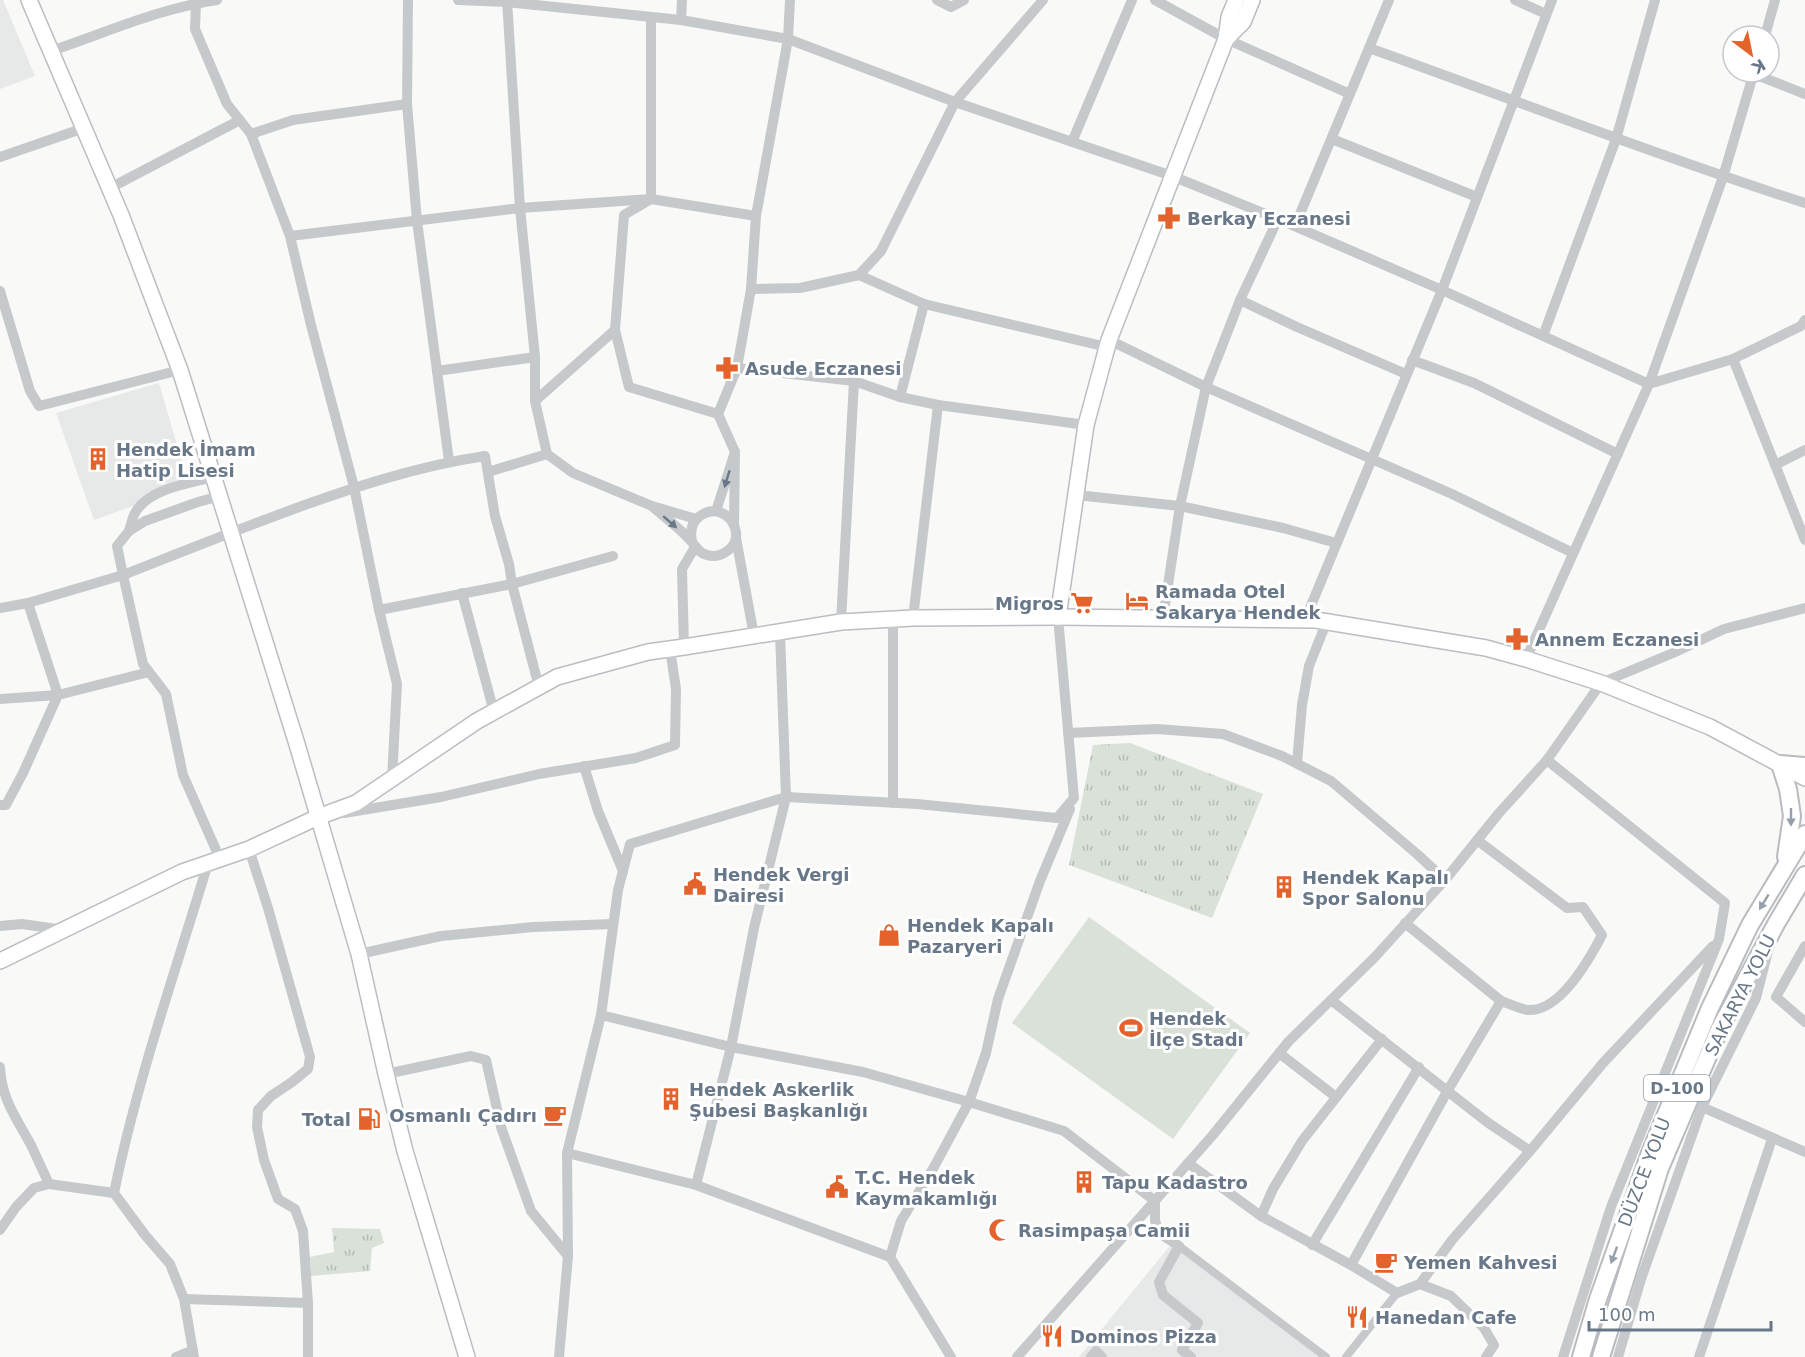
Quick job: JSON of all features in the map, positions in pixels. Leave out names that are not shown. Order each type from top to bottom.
[{"type":"highway","points":[[1783,870],[1792,816],[1788,789],[1780,764],[1805,766]]},
{"type":"highway","name":"DÜZCE YOLU","points":[[1581,1357],[1598,1299],[1654,1143],[1710,1008],[1750,925],[1805,834]]},
{"type":"highway","name":"SAKARYA YOLU","points":[[1601,1357],[1660,1168],[1720,1028],[1805,875]]},
{"type":"main road","points":[[29,0],[110,189],[180,370],[296,741],[359,954],[405,1151],[467,1357]]},
{"type":"main road","points":[[1058,617],[1086,425],[1108,344],[1226,39],[1229,17],[1236,0]]},
{"type":"main road","points":[[1226,39],[1243,22],[1252,0]]},
{"type":"main road","points":[[0,961],[182,872],[249,849],[318,817],[356,803],[477,721],[557,677],[648,652],[841,622],[913,618],[1058,617],[1327,621],[1486,648],[1601,683],[1710,727],[1805,778]]},
{"type":"street","points":[[51,51],[196,3],[217,0]]},
{"type":"street","points":[[408,0],[406,104],[417,221],[449,461]]},
{"type":"street","points":[[458,0],[507,1],[681,20],[788,39],[955,102],[1172,176],[1442,290],[1649,384],[1733,359],[1804,323]]},
{"type":"street","points":[[681,20],[682,0]]},
{"type":"street","points":[[754,636],[734,524],[735,452],[718,414],[737,369],[752,289],[756,216],[788,39],[790,0]]},
{"type":"street","points":[[937,0],[951,7],[964,0]]},
{"type":"street","points":[[752,289],[800,288],[860,275],[881,251],[955,102],[1043,0]]},
{"type":"street","points":[[1072,142],[1132,0]]},
{"type":"street","points":[[1155,0],[1226,39],[1350,94]]},
{"type":"street","points":[[1295,226],[1389,0]]},
{"type":"street","points":[[1515,0],[1546,15]]},
{"type":"street","points":[[1305,620],[1442,290],[1552,0]]},
{"type":"street","points":[[1543,336],[1616,139],[1655,0]]},
{"type":"street","points":[[1768,24],[1775,0]]},
{"type":"street","points":[[507,1],[520,208],[535,357],[535,401],[548,454],[573,473],[652,506],[696,519]]},
{"type":"street","points":[[196,3],[195,29],[227,104],[251,134],[290,236],[354,487],[379,610],[397,684],[392,779]]},
{"type":"street","points":[[651,17],[651,199]]},
{"type":"street","points":[[1370,48],[1616,139],[1805,203]]},
{"type":"street","points":[[1526,659],[1649,384],[1723,177],[1751,84]]},
{"type":"street","points":[[1781,84],[1805,94]]},
{"type":"street","points":[[251,134],[293,120],[406,104]]},
{"type":"street","points":[[110,189],[240,120]]},
{"type":"street","points":[[0,158],[84,128]]},
{"type":"street","points":[[1332,139],[1477,198]]},
{"type":"street","points":[[290,236],[520,208],[651,199],[756,216]]},
{"type":"street","points":[[651,199],[624,215],[615,330],[629,387],[718,414]]},
{"type":"street","points":[[1163,618],[1180,506],[1206,387],[1240,300],[1278,219]]},
{"type":"street","points":[[860,275],[924,304],[1108,344],[1452,494],[1573,554]]},
{"type":"street","points":[[0,291],[30,391],[39,406],[180,370]]},
{"type":"street","points":[[1240,300],[1406,374]]},
{"type":"street","points":[[900,397],[924,304]]},
{"type":"street","points":[[535,401],[615,330]]},
{"type":"street","points":[[437,371],[535,357]]},
{"type":"street","points":[[1733,359],[1805,540]]},
{"type":"street","points":[[1412,360],[1474,383],[1618,454]]},
{"type":"street","points":[[737,369],[854,381],[900,397],[938,405],[1086,425]]},
{"type":"street","points":[[841,622],[854,381]]},
{"type":"street","points":[[913,618],[938,405]]},
{"type":"street","points":[[1775,465],[1805,450]]},
{"type":"street","points":[[716,511],[735,452]]},
{"type":"street","points":[[488,472],[548,454]]},
{"type":"street","points":[[0,608],[28,603],[123,574],[354,487],[449,461],[485,456],[495,516],[509,564],[538,687]]},
{"type":"street","points":[[114,1193],[144,1072],[214,861],[183,775],[166,694],[143,664],[117,546],[129,531],[135,512],[152,495],[214,477]]},
{"type":"street","points":[[1076,495],[1180,506],[1283,528],[1336,543]]},
{"type":"street","points":[[129,531],[169,512],[220,496]]},
{"type":"street","points":[[652,506],[707,556],[715,556],[728,551],[736,538]]},
{"type":"street","points":[[318,817],[441,797],[539,774],[636,758],[675,744],[677,648],[682,570],[693,544],[691,533],[696,519],[709,511],[724,513],[734,524]]},
{"type":"street","points":[[379,610],[512,584],[613,556]]},
{"type":"street","points":[[462,593],[494,712]]},
{"type":"street","points":[[0,805],[6,805],[23,773],[58,695],[28,603]]},
{"type":"street","points":[[1017,1357],[1188,1163],[1289,1041],[1374,958],[1445,880],[1499,813],[1547,760],[1601,683],[1724,629],[1805,608]]},
{"type":"street","points":[[890,1257],[901,1221],[934,1167],[969,1102],[986,1053],[998,999],[1040,881],[1074,798],[1058,617]]},
{"type":"street","points":[[893,619],[893,803]]},
{"type":"street","points":[[1297,763],[1302,705],[1309,666],[1327,621]]},
{"type":"street","points":[[696,1185],[731,1047],[754,928],[786,797],[780,633]]},
{"type":"street","points":[[0,699],[58,695],[149,672]]},
{"type":"street","points":[[1068,733],[1157,729],[1223,734],[1282,756],[1331,781],[1445,880]]},
{"type":"street","points":[[1547,760],[1725,903],[1719,939],[1611,1207],[1563,1357]]},
{"type":"street","points":[[584,766],[598,811],[623,871]]},
{"type":"street","points":[[559,1357],[568,1256],[567,1153],[602,1015],[618,890],[630,844],[786,797],[893,803],[1057,818],[1074,798]]},
{"type":"street","points":[[1406,924],[1501,1001],[1528,1010],[1544,1008],[1561,996],[1591,956],[1602,935],[1583,907],[1567,908],[1477,840]]},
{"type":"street","points":[[249,849],[310,1057],[308,1069],[271,1096],[258,1110],[257,1127],[264,1160],[278,1199],[295,1209],[303,1231],[308,1303],[308,1357]]},
{"type":"street","points":[[0,926],[22,924],[64,930]]},
{"type":"street","points":[[359,954],[441,936],[533,927],[613,924]]},
{"type":"street","points":[[1618,1357],[1641,1279],[1702,1107],[1756,998],[1776,924]]},
{"type":"street","points":[[1346,1357],[1397,1293],[1420,1284],[1452,1240],[1603,1063],[1719,939]]},
{"type":"street","points":[[1805,946],[1776,997],[1805,1022]]},
{"type":"street","points":[[1331,1000],[1487,1122],[1530,1151]]},
{"type":"street","points":[[1351,1265],[1448,1090],[1501,1001]]},
{"type":"street","points":[[602,1015],[731,1047],[863,1072],[1064,1131],[1155,1201]]},
{"type":"street","points":[[1261,1216],[1273,1189],[1302,1141],[1382,1039]]},
{"type":"street","points":[[1279,1053],[1336,1097]]},
{"type":"street","points":[[386,1074],[471,1056],[486,1060],[501,1127],[531,1211],[568,1256]]},
{"type":"street","points":[[0,1067],[1,1085],[10,1108],[49,1184]]},
{"type":"street","points":[[1312,1245],[1419,1068]]},
{"type":"street","points":[[1702,1107],[1805,1152]]},
{"type":"street","points":[[1699,1357],[1772,1139]]},
{"type":"street","points":[[567,1153],[696,1185],[890,1257],[951,1357]]},
{"type":"street","points":[[1188,1163],[1261,1216],[1397,1293]]},
{"type":"street","points":[[0,1230],[16,1207],[34,1188],[49,1184],[114,1193],[170,1264],[184,1299],[193,1354],[176,1357]]},
{"type":"street","points":[[1155,1201],[1155,1220],[1158,1232],[1326,1357]]},
{"type":"street","points":[[1179,1246],[1159,1282],[1163,1295],[1198,1323],[1182,1350],[1191,1357]]},
{"type":"street","points":[[1420,1284],[1451,1296],[1484,1328],[1494,1345],[1486,1357]]},
{"type":"street","points":[[184,1299],[308,1303]]},
{"type":"street","points":[[1091,1357],[1096,1351],[1102,1357]]},
{"type":"shaded area","points":[[0,0],[3,0],[35,76],[0,89]]},
{"type":"shaded area","points":[[159,383],[189,486],[94,520],[56,413]]},
{"type":"shaded area","points":[[1173,1242],[1326,1357],[1079,1357]]},
{"type":"green space","points":[[1130,743],[1263,794],[1212,918],[1069,865],[1093,745]]},
{"type":"green space","name":"Hendek İlçe Stadı","points":[[1089,917],[1250,1033],[1173,1139],[1012,1023]]},
{"type":"green space","points":[[332,1228],[380,1229],[384,1243],[372,1248],[370,1271],[311,1276],[310,1257],[334,1252]]},
{"type":"place","name":"Berkay Eczanesi","points":[[1169,218]]},
{"type":"place","name":"Asude Eczanesi","points":[[727,368]]},
{"type":"place","name":"Hendek İmam Hatip Lisesi","points":[[98,459]]},
{"type":"place","name":"Ramada Otel Sakarya Hendek","points":[[1137,601]]},
{"type":"place","name":"Migros","points":[[1082,603]]},
{"type":"place","name":"Annem Eczanesi","points":[[1517,639]]},
{"type":"place","name":"Hendek Vergi Dairesi","points":[[695,884]]},
{"type":"place","name":"Hendek Kapalı Spor Salonu","points":[[1284,887]]},
{"type":"place","name":"Hendek Kapalı Pazaryeri","points":[[889,935]]},
{"type":"place","name":"Hendek İlçe Stadı","points":[[1131,1028]]},
{"type":"place","name":"Hendek Askerlik Şubesi Başkanlığı","points":[[671,1099]]},
{"type":"place","name":"Osmanlı Çadırı","points":[[555,1115]]},
{"type":"place","name":"Total","points":[[369,1119]]},
{"type":"place","name":"Tapu Kadastro","points":[[1084,1182]]},
{"type":"place","name":"T.C. Hendek Kaymakamlığı","points":[[837,1187]]},
{"type":"place","name":"Rasimpaşa Camii","points":[[1000,1230]]},
{"type":"place","name":"Yemen Kahvesi","points":[[1386,1262]]},
{"type":"place","name":"Hanedan Cafe","points":[[1357,1317]]},
{"type":"place","name":"Dominos Pizza","points":[[1052,1336]]}]
